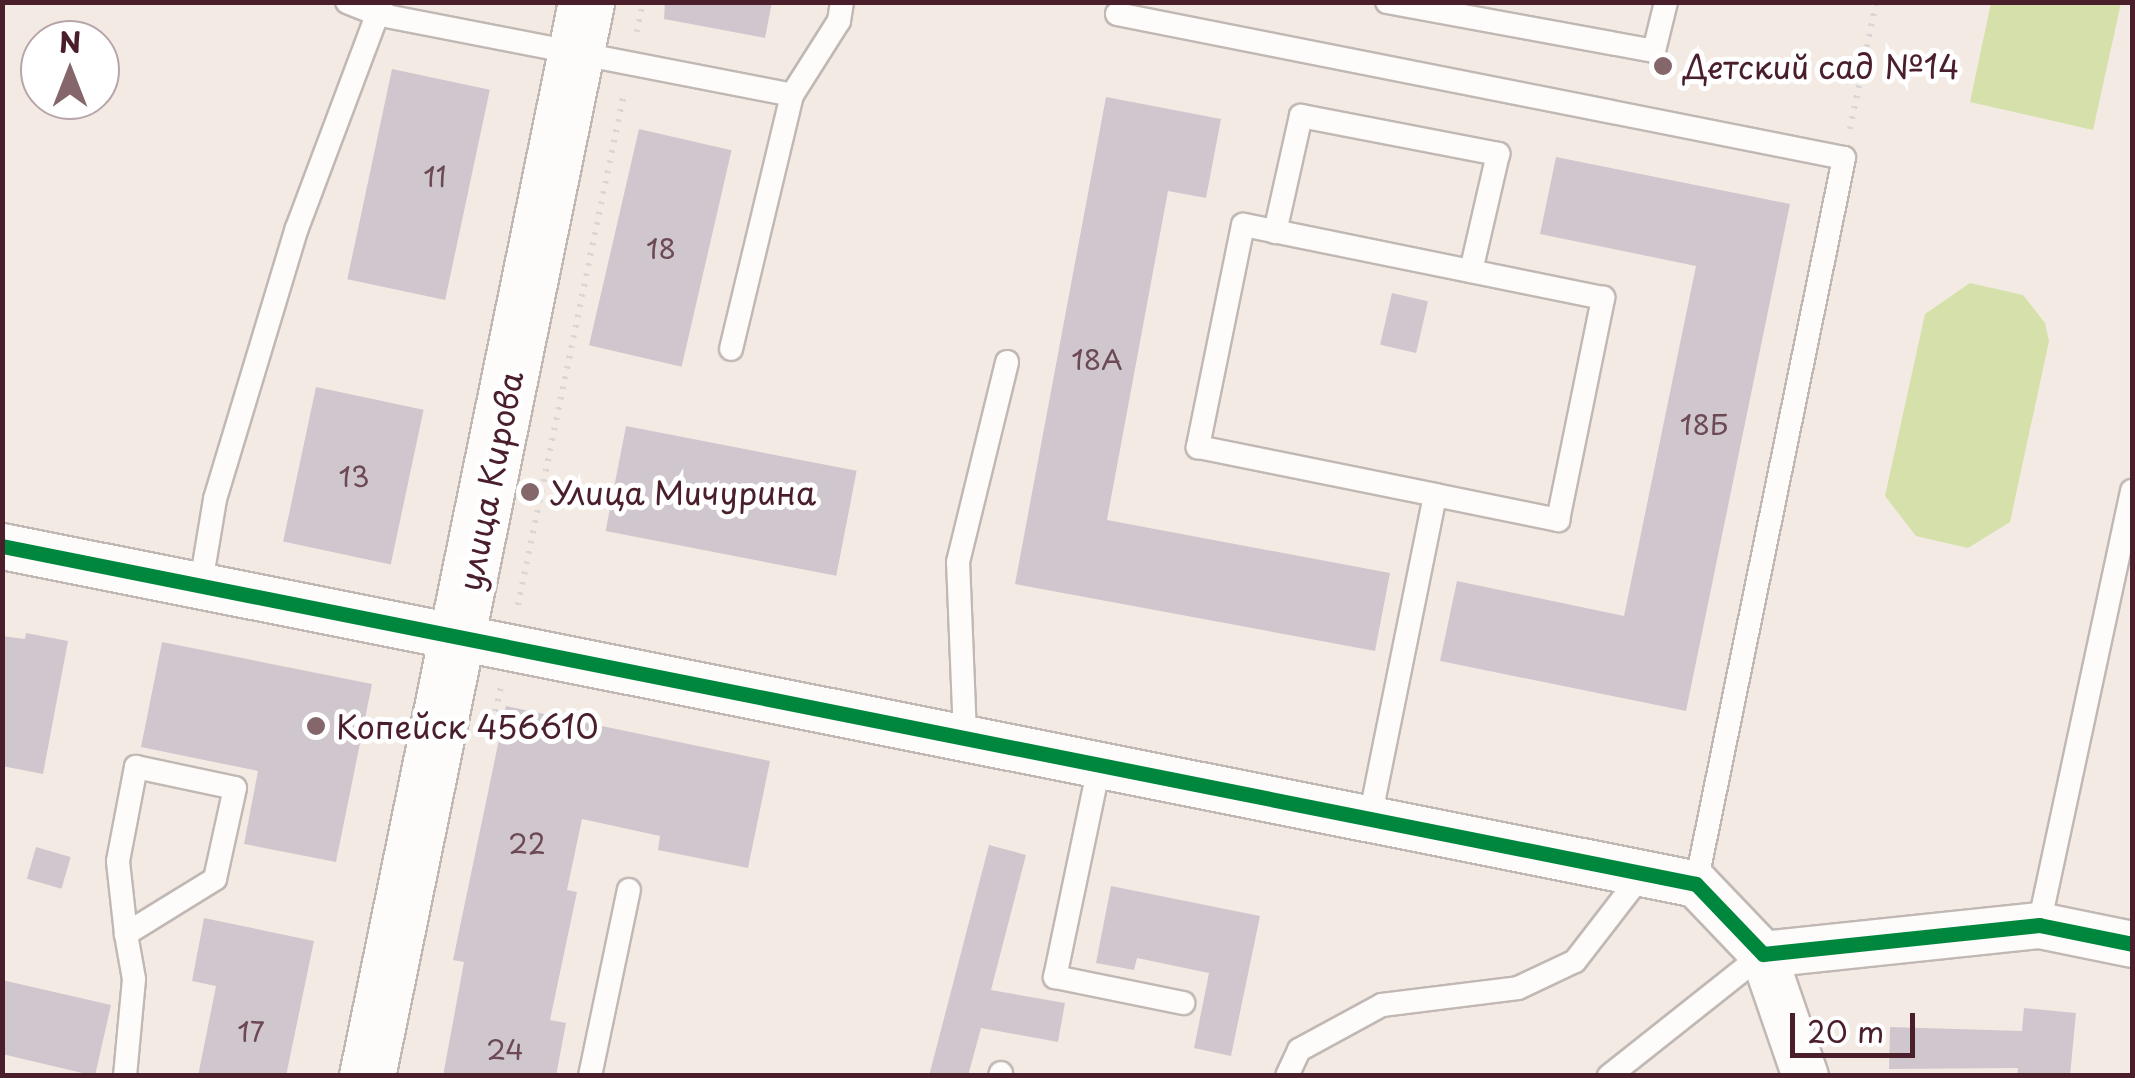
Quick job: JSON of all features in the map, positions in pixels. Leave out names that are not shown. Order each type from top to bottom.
[{"type":"main road","name":"улица Кирова","points":[[366,1076],[485,637],[581,26]]},
{"type":"street","points":[[2,546],[485,637],[1696,884],[1763,954],[1805,1076]]},
{"type":"street","points":[[1763,954],[2039,926],[2132,944]]},
{"type":"lane","points":[[347,2],[581,26],[630,62],[792,94]]},
{"type":"lane","points":[[731,350],[792,94],[839,21],[842,2]]},
{"type":"lane","points":[[1387,2],[1654,51],[1666,2]]},
{"type":"lane","points":[[201,583],[215,499],[298,228],[379,8]]},
{"type":"lane","points":[[1118,14],[1844,158],[1696,884]]},
{"type":"lane","points":[[1275,232],[1301,116],[1498,154],[1472,271]]},
{"type":"lane","points":[[1243,225],[1472,271],[1603,298],[1558,520],[1198,447],[1243,225]]},
{"type":"lane","points":[[965,735],[958,562],[1008,362]]},
{"type":"lane","points":[[2039,926],[2132,490]]},
{"type":"lane","points":[[1370,818],[1435,495]]},
{"type":"lane","points":[[1100,762],[1056,977],[1184,1003]]},
{"type":"lane","points":[[125,1076],[134,979],[126,934],[118,861],[136,767],[235,788],[214,879],[126,934]]},
{"type":"lane","points":[[1287,1076],[1299,1050],[1382,1005],[1518,988],[1575,960],[1642,874]]},
{"type":"lane","points":[[590,1076],[629,890]]},
{"type":"lane","points":[[1608,1076],[1763,954]]},
{"type":"path","points":[[490,736],[485,637],[643,2]]},
{"type":"path","points":[[1844,158],[1876,2]]},
{"type":"green space","points":[[1991,3],[2121,3],[2093,130],[1970,102]]},
{"type":"green space","points":[[1970,283],[2023,295],[2045,323],[2049,341],[2010,522],[1968,548],[1916,536],[1885,496],[1925,314]]},
{"type":"building","points":[[665,2],[772,2],[765,38],[664,19]]},
{"type":"building","points":[[392,69],[490,90],[445,300],[347,279]]},
{"type":"building","points":[[1106,97],[1221,119],[1206,198],[1168,191],[1107,520],[1390,573],[1375,651],[1015,584]]},
{"type":"building","points":[[639,129],[732,150],[682,367],[589,345]]},
{"type":"building","points":[[1556,157],[1790,204],[1686,711],[1440,661],[1457,581],[1624,616],[1696,266],[1540,234]]},
{"type":"building","points":[[1392,293],[1428,301],[1416,353],[1380,345]]},
{"type":"building","points":[[316,387],[424,410],[391,564],[283,542]]},
{"type":"building","points":[[626,426],[857,471],[836,576],[606,531]]},
{"type":"building","points":[[26,633],[68,641],[43,774],[2,766],[2,636],[25,639]]},
{"type":"building","points":[[162,642],[372,684],[336,862],[244,844],[258,771],[141,747]]},
{"type":"building","points":[[506,706],[770,761],[748,868],[658,850],[660,836],[582,819],[567,890],[577,892],[550,1020],[566,1023],[556,1076],[443,1076],[464,962],[453,960]]},
{"type":"building","points":[[989,845],[1026,855],[991,990],[1065,1003],[1058,1042],[981,1028],[968,1076],[929,1076]]},
{"type":"building","points":[[36,847],[71,857],[62,889],[27,879]]},
{"type":"building","points":[[1111,886],[1260,916],[1231,1056],[1194,1048],[1209,973],[1137,958],[1134,970],[1096,963]]},
{"type":"building","points":[[204,918],[314,941],[286,1076],[198,1076],[216,986],[192,981]]},
{"type":"building","points":[[2,980],[111,1005],[95,1076],[2,1054]]},
{"type":"building","points":[[2024,1008],[2076,1013],[2070,1076],[2017,1076],[2018,1068],[1889,1069],[1890,1027],[2022,1031]]},
{"type":"cycle path","points":[[2,546],[1696,884],[1763,954],[2039,925],[2132,944]]},
{"type":"place","name":"Детский сад №14","points":[[1663,66]]},
{"type":"place","name":"Улица Мичурина","points":[[530,492]]},
{"type":"place","name":"Копейск 456610","points":[[316,726]]}]
